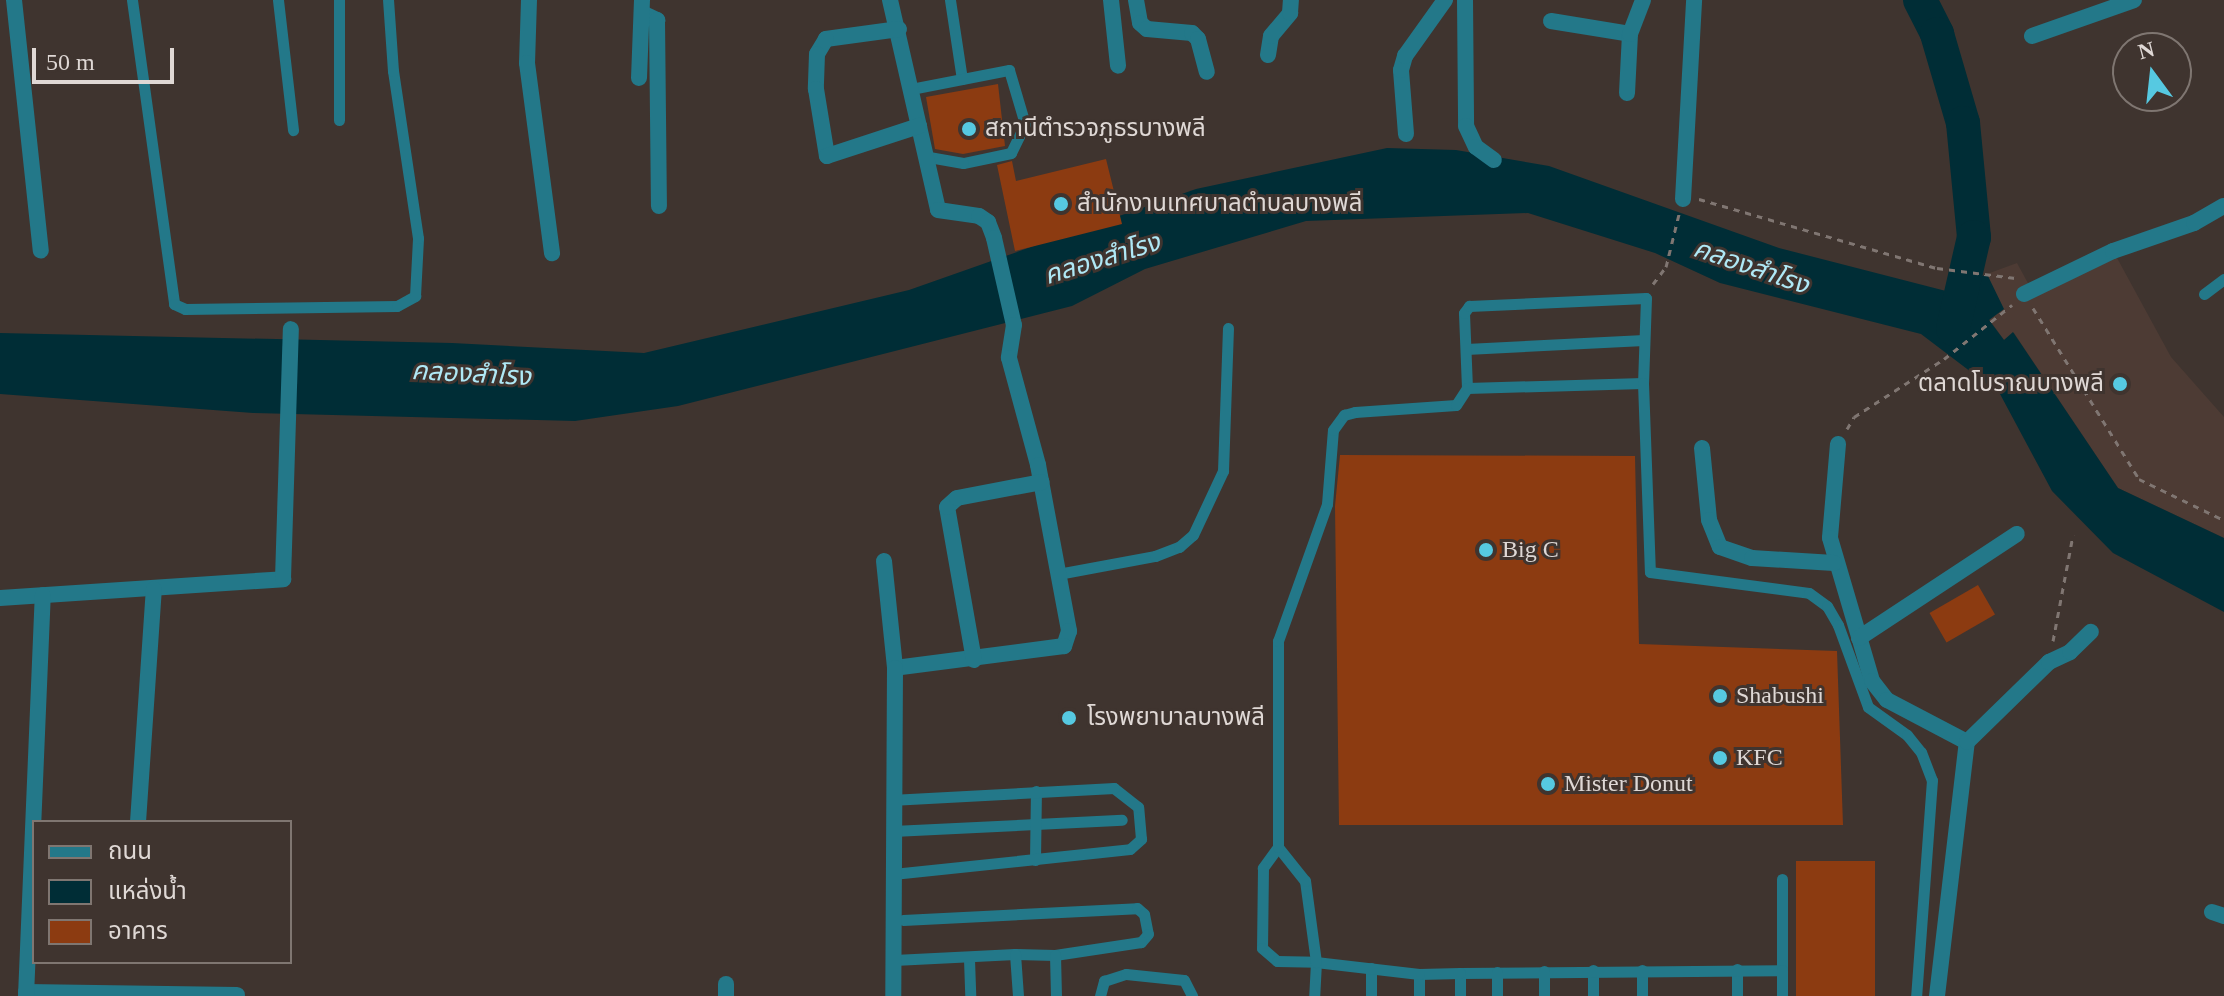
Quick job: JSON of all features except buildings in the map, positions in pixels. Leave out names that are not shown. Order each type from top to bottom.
[{"type":"street","points":[[14,0],[25,135],[41,251]]},
{"type":"street","points":[[529,0],[527,63],[552,253]]},
{"type":"street","points":[[890,0],[938,210],[979,216],[988,222],[994,238],[1014,325],[1009,358],[1042,482],[1069,631],[1064,646],[895,668]]},
{"type":"street","points":[[1111,0],[1118,66]]},
{"type":"street","points":[[1136,0],[1140,23],[1147,29],[1192,33],[1198,39],[1207,72]]},
{"type":"street","points":[[1268,55],[1271,36],[1290,13],[1291,0]]},
{"type":"street","points":[[1406,134],[1405,56],[1445,0]]},
{"type":"street","points":[[1465,0],[1466,126],[1476,147],[1494,160]]},
{"type":"street","points":[[1627,93],[1630,34],[1643,0]]},
{"type":"street","points":[[1683,199],[1694,0]]},
{"type":"street","points":[[2032,36],[2134,0]]},
{"type":"street","points":[[639,78],[642,6]]},
{"type":"street","points":[[642,6],[657,20],[659,206]]},
{"type":"street","points":[[1551,21],[1630,34]]},
{"type":"street","points":[[899,29],[826,39],[817,54],[816,89],[827,156],[919,126]]},
{"type":"street","points":[[2024,294],[2224,206]]},
{"type":"street","points":[[0,598],[283,579],[291,432],[291,329]]},
{"type":"street","points":[[1838,444],[1828,518],[1834,563],[1879,693],[1967,742]]},
{"type":"street","points":[[1702,448],[1709,520],[1720,547],[1752,558],[1834,563]]},
{"type":"street","points":[[974,660],[947,507],[957,498],[1042,482]]},
{"type":"street","points":[[1859,638],[2017,534]]},
{"type":"street","points":[[884,561],[895,668],[893,996]]},
{"type":"street","points":[[138,820],[154,590]]},
{"type":"street","points":[[35,820],[43,595]]},
{"type":"street","points":[[1937,996],[1967,742],[2049,662],[2070,652],[2091,632]]},
{"type":"street","points":[[32,897],[26,994],[237,995]]},
{"type":"lane","points":[[132,0],[174,304],[185,309],[397,306],[415,296],[418,238],[393,71],[388,0]]},
{"type":"lane","points":[[278,0],[293,130]]},
{"type":"lane","points":[[339,0],[339,120]]},
{"type":"lane","points":[[950,0],[962,79]]},
{"type":"lane","points":[[911,89],[1009,70],[1014,76],[1025,124],[1021,141],[1011,153],[980,161],[925,156]]},
{"type":"lane","points":[[2204,294],[2224,279]]},
{"type":"lane","points":[[1782,970],[1419,974],[1316,962],[1277,961],[1262,948],[1263,868],[1278,847],[1278,641],[1327,504],[1335,422],[1355,412],[1445,408],[1461,401],[1467,388],[1464,313],[1469,306],[1646,298],[1643,383],[1650,572],[1809,593],[1827,606],[1838,625],[1868,707],[1907,735],[1921,752],[1932,780],[1916,996]]},
{"type":"lane","points":[[291,306],[291,329]]},
{"type":"lane","points":[[1058,574],[1155,556],[1179,547],[1193,535],[1223,471],[1228,328]]},
{"type":"lane","points":[[1466,349],[1644,340]]},
{"type":"lane","points":[[1467,388],[1643,383]]},
{"type":"lane","points":[[893,874],[1130,849],[1141,839],[1138,807],[1114,788],[895,800]]},
{"type":"lane","points":[[1035,860],[1036,791]]},
{"type":"lane","points":[[893,831],[1122,820]]},
{"type":"lane","points":[[1278,847],[1305,881],[1316,962],[1314,996]]},
{"type":"lane","points":[[1782,879],[1782,996]]},
{"type":"lane","points":[[894,960],[1055,955],[1141,942],[1148,934],[1144,914],[1137,908],[903,920]]},
{"type":"lane","points":[[1015,954],[1018,996]]},
{"type":"lane","points":[[1055,955],[1056,996]]},
{"type":"lane","points":[[969,959],[970,996]]},
{"type":"lane","points":[[1371,968],[1371,996]]},
{"type":"lane","points":[[1737,969],[1737,996]]},
{"type":"lane","points":[[1593,970],[1593,996]]},
{"type":"lane","points":[[1642,970],[1642,996]]},
{"type":"lane","points":[[1544,971],[1544,996]]},
{"type":"lane","points":[[1497,972],[1497,996]]},
{"type":"lane","points":[[1460,973],[1460,996]]},
{"type":"lane","points":[[1100,996],[1104,981],[1126,974],[1184,980],[1192,996]]},
{"type":"lane","points":[[1419,974],[1419,996]]},
{"type":"path","points":[[1646,298],[1666,267],[1683,199],[1702,199],[1937,268],[2013,273],[2139,479],[2224,520]]},
{"type":"path","points":[[1838,444],[1854,417],[1944,359],[2024,294]]},
{"type":"path","points":[[2049,662],[2073,535]]},
{"type":"shaded area","name":"ตลาดโบราณบางพลี","points":[[2110,245],[2171,357],[2224,417],[2224,538],[2118,488],[2014,333],[2004,340],[1989,319],[1987,274],[2017,263],[2029,285]]},
{"type":"water","name":"คลองสำโรง","points":[[1387,148],[1456,150],[1549,166],[1779,248],[1946,291],[1987,274],[2004,309],[1989,320],[2004,340],[2013,332],[2118,488],[2224,538],[2224,612],[2113,553],[2052,491],[2000,394],[1921,334],[1720,283],[1655,253],[1528,213],[1306,221],[1145,269],[1072,306],[678,406],[575,421],[253,413],[0,394],[0,333],[452,343],[644,353],[909,290],[1196,189]]},
{"type":"waterway","points":[[1920,0],[1937,34],[1963,123],[1974,237],[1953,329]]},
{"type":"place","name":"สถานีตำรวจภูธรบางพลี","points":[[969,129]]},
{"type":"place","name":"สำนักงานเทศบาลตำบลบางพลี","points":[[1061,204]]},
{"type":"place","name":"ตลาดโบราณบางพลี","points":[[2120,384]]},
{"type":"place","name":"Big C","points":[[1486,550]]},
{"type":"place","name":"Shabushi","points":[[1720,696]]},
{"type":"place","name":"โรงพยาบาลบางพลี","points":[[1069,718]]},
{"type":"place","name":"KFC","points":[[1720,758]]},
{"type":"place","name":"Mister Donut","points":[[1548,784]]}]
